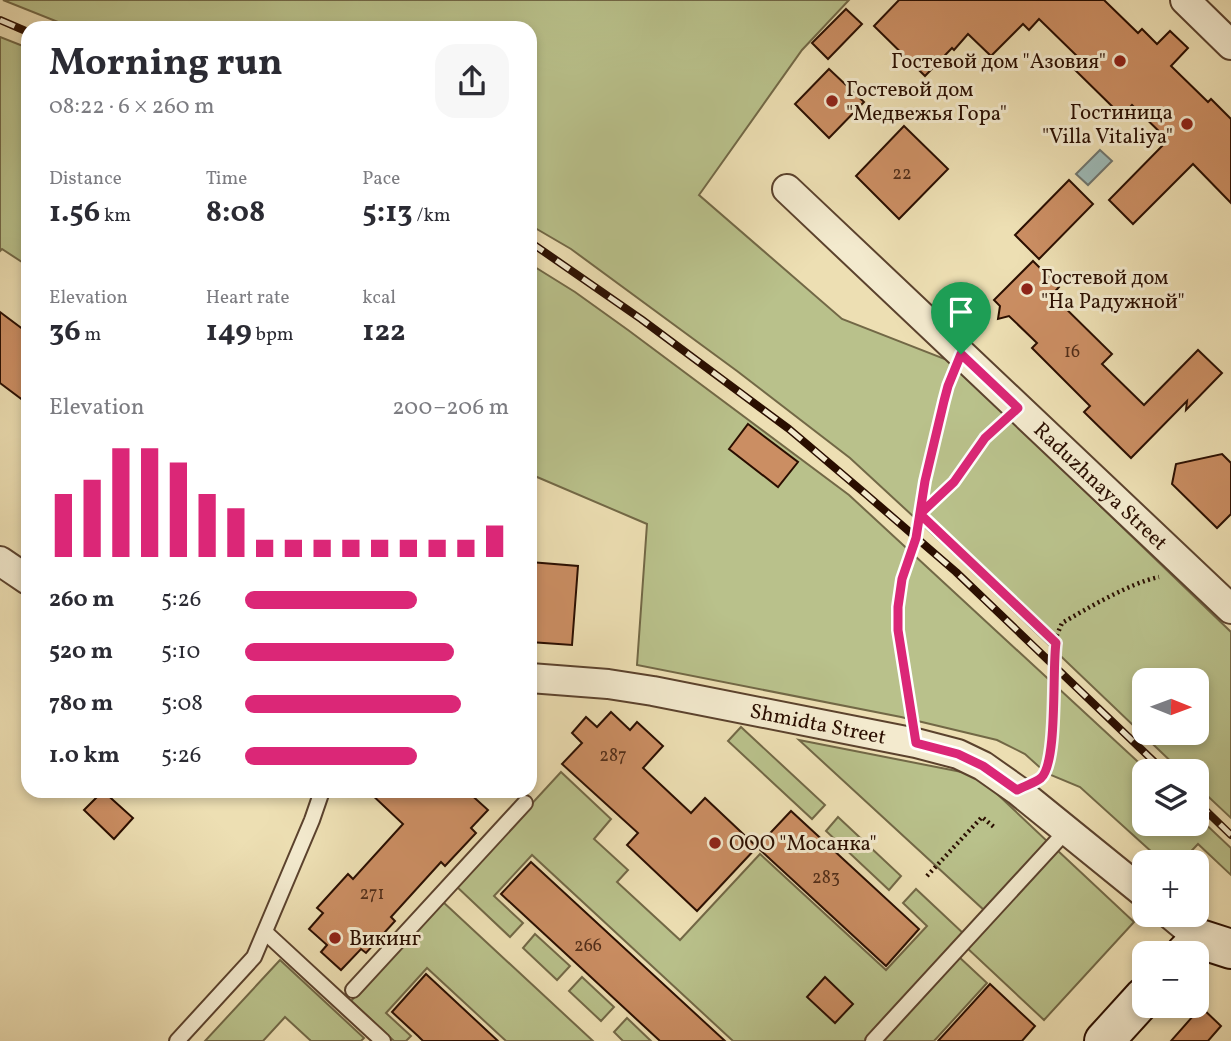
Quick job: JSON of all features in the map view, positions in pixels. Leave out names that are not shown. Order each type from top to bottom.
[{"type":"street","points":[[1185,0],[1231,46]]},
{"type":"street","name":"Raduzhnaya Street","points":[[787,189],[1189,570],[1228,599]]},
{"type":"street","points":[[0,561],[21,575]]},
{"type":"street","name":"Shmidta Street","points":[[537,679],[608,684],[653,691],[916,743],[958,754],[983,766],[1017,790],[1132,883]]},
{"type":"street","points":[[1104,1041],[1132,1011]]},
{"type":"lane","points":[[177,1041],[254,957],[320,798]]},
{"type":"lane","points":[[353,990],[526,803]]},
{"type":"lane","points":[[873,1041],[1067,830]]},
{"type":"lane","points":[[265,932],[383,1041]]},
{"type":"path","points":[[916,743],[898,630],[898,607],[902,579],[916,538],[925,481],[948,386],[961,354]]},
{"type":"path","points":[[920,514],[954,482],[985,438],[1018,408]]},
{"type":"path","points":[[920,514],[1056,643]]},
{"type":"path","points":[[1017,790],[1041,778],[1049,762],[1056,643],[1062,624],[1108,598],[1151,579],[1189,570]]},
{"type":"path","points":[[927,876],[982,817],[994,827]]},
{"type":"green space","points":[[3,0],[849,0],[802,50],[699,195],[842,319],[950,361],[1231,632],[1231,818],[1209,797],[1209,759],[1168,759],[1155,746],[1209,746],[1209,668],[1132,668],[1132,724],[850,458],[571,249],[537,229],[537,21],[56,21]]},
{"type":"green space","points":[[0,37],[21,45],[21,261],[2,249],[0,251]]},
{"type":"green space","points":[[537,268],[628,330],[849,495],[1135,759],[1132,759],[1132,834],[1080,787],[1046,773],[1025,754],[997,740],[901,717],[637,665],[647,524],[537,477]]},
{"type":"green space","points":[[741,727],[825,805],[812,819],[728,741]]},
{"type":"green space","points":[[799,740],[977,775],[1048,842],[985,911]]},
{"type":"green space","points":[[561,772],[611,819],[594,839],[628,870],[617,882],[680,940],[760,854],[886,970],[927,926],[903,903],[916,889],[964,934],[865,1041],[733,1041],[532,855],[494,896],[523,923],[510,937],[456,886]]},
{"type":"green space","points":[[838,817],[901,876],[889,890],[826,831]]},
{"type":"green space","points":[[1209,827],[1231,848],[1231,875],[1209,854],[1209,850],[1204,850],[1198,844],[1192,850],[1150,850],[1134,836],[1209,836]]},
{"type":"green space","points":[[1056,849],[1132,920],[1132,924],[1044,1020],[966,947]]},
{"type":"green space","points":[[442,901],[593,1041],[506,1041],[427,968],[386,1013],[411,1036],[406,1041],[394,1041],[351,1001]]},
{"type":"green space","points":[[535,934],[570,966],[557,980],[523,948]]},
{"type":"green space","points":[[958,956],[987,983],[934,1041],[880,1041]]},
{"type":"green space","points":[[280,960],[364,1038],[361,1041],[311,1041],[285,1017],[263,1041],[205,1041]]},
{"type":"green space","points":[[582,977],[614,1007],[601,1021],[569,991]]},
{"type":"green space","points":[[627,1018],[651,1041],[623,1041],[614,1032]]},
{"type":"water","points":[[1100,150],[1112,161],[1088,185],[1076,174]]},
{"type":"building","points":[[899,0],[1104,0],[1138,33],[1142,29],[1157,44],[1170,31],[1188,48],[1171,66],[1208,102],[1211,99],[1231,119],[1231,203],[1193,164],[1133,224],[1109,200],[1168,140],[1132,105],[1122,116],[1071,66],[1079,58],[1039,19],[1029,30],[1023,24],[991,56],[968,34],[925,76],[874,26]]},
{"type":"building","points":[[846,9],[862,24],[828,59],[812,43]]},
{"type":"building","points":[[829,69],[864,102],[829,138],[795,104]]},
{"type":"building","points":[[904,126],[948,169],[899,219],[856,176]]},
{"type":"building","points":[[1069,180],[1093,204],[1039,259],[1015,235]]},
{"type":"building","points":[[1033,261],[1059,287],[1052,295],[1112,354],[1102,364],[1144,405],[1198,350],[1222,373],[1186,410],[1187,401],[1131,458],[1084,412],[1090,406],[1032,348],[1037,343],[1009,316],[998,319],[1000,306],[994,300]]},
{"type":"building","points":[[0,312],[21,328],[21,399],[0,383]]},
{"type":"building","points":[[748,424],[798,462],[778,487],[729,449]]},
{"type":"building","points":[[1222,454],[1231,463],[1231,514],[1217,528],[1172,484],[1176,464]]},
{"type":"building","points":[[537,563],[578,566],[572,645],[537,642]]},
{"type":"building","points":[[611,712],[630,730],[637,722],[663,746],[643,768],[691,813],[705,798],[757,847],[697,911],[627,845],[638,833],[562,764],[582,743],[572,733],[586,717],[597,727]]},
{"type":"building","points":[[96,798],[111,798],[133,818],[114,839],[84,810]]},
{"type":"building","points":[[375,798],[475,798],[488,810],[471,828],[476,833],[445,866],[441,862],[391,917],[395,921],[366,953],[361,949],[341,970],[321,952],[327,945],[309,929],[323,913],[317,908],[348,874],[353,879],[403,824]]},
{"type":"building","points":[[791,811],[919,929],[886,966],[757,847]]},
{"type":"building","points":[[531,862],[725,1041],[660,1041],[501,894]]},
{"type":"building","points":[[426,974],[498,1041],[423,1041],[392,1012]]},
{"type":"building","points":[[825,977],[853,1004],[835,1023],[807,997]]},
{"type":"building","points":[[990,984],[1035,1026],[1022,1041],[938,1041]]},
{"type":"building","points":[[1209,1015],[1221,1026],[1208,1041],[1171,1041],[1191,1018],[1209,1018]]},
{"type":"railway","points":[[0,20],[21,29]]},
{"type":"railway","points":[[537,247],[641,319],[789,429],[956,572],[1151,759]]},
{"type":"railway","points":[[1209,814],[1231,835]]},
{"type":"place","name":"Гостевой дом \"Азовия\"","points":[[1120,61]]},
{"type":"place","name":"Гостевой дом \"Медвежья Гора\"","points":[[832,101]]},
{"type":"place","name":"Гостиница \"Villa Vitaliya\"","points":[[1187,124]]},
{"type":"place","name":"Гостевой дом \"На Радужной\"","points":[[1027,289]]},
{"type":"place","name":"ООО \"Мосанка\"","points":[[715,843]]},
{"type":"place","name":"Викинг","points":[[335,938]]},
{"type":"route","points":[[961,354],[1018,408],[985,438],[954,482],[920,514],[1056,643],[1049,762],[1041,778],[1017,790],[983,766],[958,754],[916,743],[898,630],[902,579],[916,538],[925,481],[948,386],[961,354]]}]
